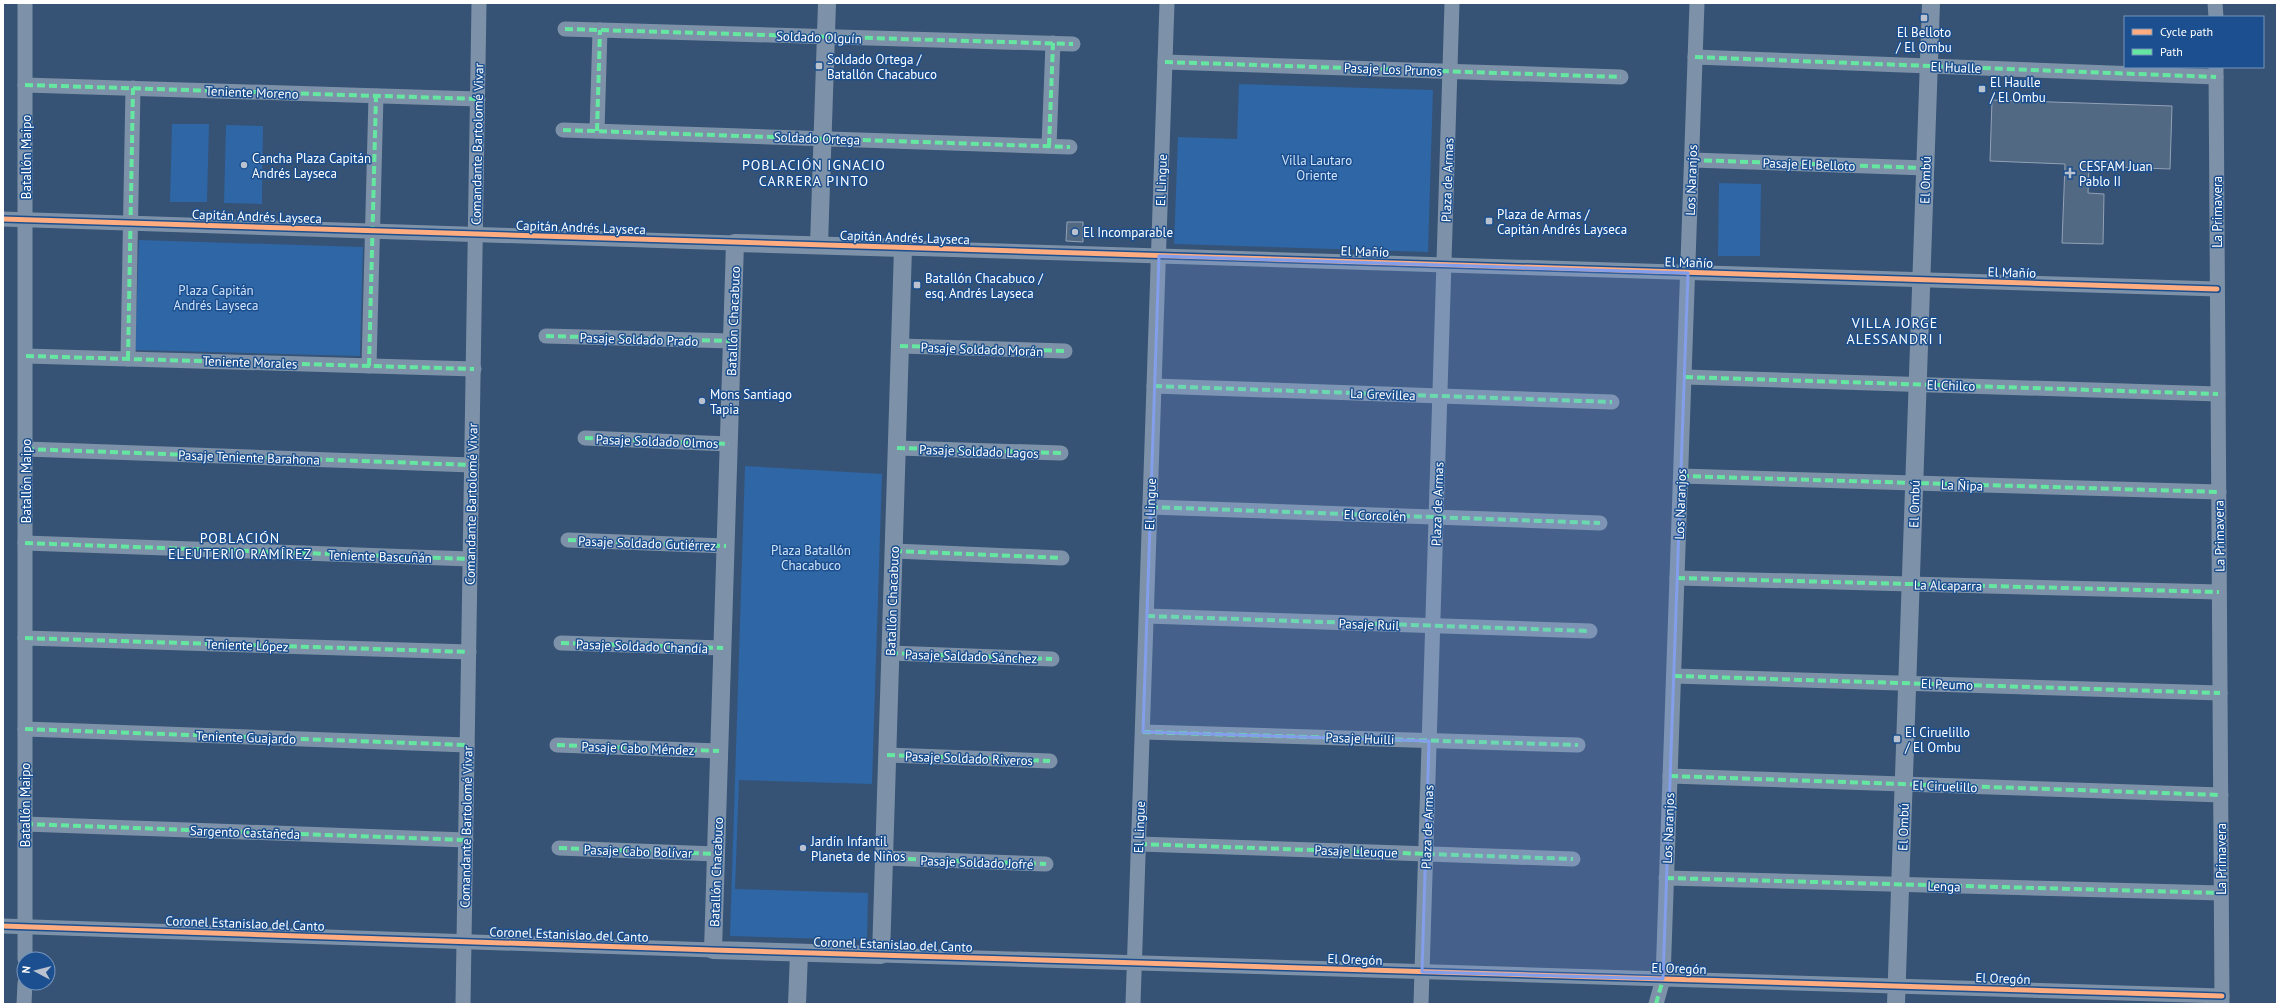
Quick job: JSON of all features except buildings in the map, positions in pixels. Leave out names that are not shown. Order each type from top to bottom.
[{"type":"street","name":"Batallón Maipo","points":[[25,3],[25,951]]},
{"type":"street","name":"Comandante Bartolomé Vivar","points":[[464,1004],[479,3]]},
{"type":"street","points":[[819,245],[827,3]]},
{"type":"street","name":"El Lingue","points":[[1133,1004],[1167,3]]},
{"type":"street","name":"Plaza de Armas","points":[[1421,1004],[1452,3]]},
{"type":"street","name":"Los Naranjos","points":[[1656,1004],[1663,979],[1697,3]]},
{"type":"street","name":"El Ombú","points":[[1896,1004],[1898,986],[1931,3]]},
{"type":"street","points":[[2216,3],[2216,16]]},
{"type":"street","name":"Soldado Olguín","points":[[565,29],[1073,44]]},
{"type":"street","points":[[598,131],[600,30]]},
{"type":"street","points":[[1049,146],[1053,43]]},
{"type":"street","name":"El Hualle","points":[[1695,57],[1929,66],[2216,72]]},
{"type":"street","name":"Pasaje Los Prunos","points":[[1165,62],[1621,77]]},
{"type":"street","name":"La Primavera","points":[[2216,72],[2222,1000]]},
{"type":"street","name":"Teniente Moreno","points":[[26,85],[478,99]]},
{"type":"street","points":[[128,359],[133,88]]},
{"type":"street","points":[[369,366],[376,96]]},
{"type":"street","name":"Soldado Ortega","points":[[563,130],[1070,147]]},
{"type":"street","name":"Pasaje El Belloto","points":[[1692,160],[1926,168]]},
{"type":"street","name":"Capitán Andrés Layseca","points":[[3,219],[1159,256]]},
{"type":"street","name":"Batallón Chacabuco","points":[[713,950],[735,243]]},
{"type":"street","name":"Batallón Chacabuco","points":[[881,955],[903,248]]},
{"type":"street","name":"El Mañío","points":[[1159,256],[2217,290]]},
{"type":"street","name":"Pasaje Soldado Prado","points":[[546,336],[732,341]]},
{"type":"street","name":"Pasaje Soldado Morán","points":[[900,346],[1065,352]]},
{"type":"street","name":"Teniente Morales","points":[[26,356],[474,369]]},
{"type":"street","name":"El Chilco","points":[[1685,377],[2218,394]]},
{"type":"street","name":"La Grevillea","points":[[1154,386],[1612,402]]},
{"type":"street","name":"Pasaje Soldado Olmos","points":[[585,438],[729,444]]},
{"type":"street","name":"Pasaje Soldado Lagos","points":[[897,448],[1061,454]]},
{"type":"street","name":"Pasaje Teniente Barahona","points":[[26,449],[472,465]]},
{"type":"street","name":"La Ñipa","points":[[1681,476],[2219,492]]},
{"type":"street","name":"El Corcolén","points":[[1150,507],[1600,523]]},
{"type":"street","name":"Pasaje Soldado Gutiérrez","points":[[568,540],[726,546]]},
{"type":"street","name":"Teniente Bascuñán","points":[[25,542],[470,559]]},
{"type":"street","points":[[894,551],[1062,558]]},
{"type":"street","name":"La Alcaparra","points":[[1677,578],[2220,592]]},
{"type":"street","name":"Pasaje Ruil","points":[[1147,616],[1590,631]]},
{"type":"street","name":"Teniente López","points":[[25,638],[469,652]]},
{"type":"street","name":"Pasaje Soldado Chandía","points":[[561,643],[723,648]]},
{"type":"street","name":"Pasaje Saldado Sánchez","points":[[890,653],[1052,659]]},
{"type":"street","name":"El Peumo","points":[[1674,676],[2220,693]]},
{"type":"street","name":"Teniente Guajardo","points":[[25,729],[467,745]]},
{"type":"street","name":"Pasaje Huilli","points":[[1143,732],[1578,745]]},
{"type":"street","name":"Pasaje Cabo Méndez","points":[[557,744],[720,750]]},
{"type":"street","name":"Pasaje Soldado Riveros","points":[[887,755],[1050,761]]},
{"type":"street","name":"El Ciruelillo","points":[[1670,776],[2221,795]]},
{"type":"street","name":"Sargento Castañeda","points":[[25,824],[466,840]]},
{"type":"street","name":"Pasaje Lleuque","points":[[1139,844],[1573,859]]},
{"type":"street","name":"Pasaje Cabo Bolívar","points":[[559,848],[716,854]]},
{"type":"street","name":"Pasaje Soldado Jofré","points":[[884,858],[1046,864]]},
{"type":"street","name":"Lenga","points":[[1666,878],[2221,893]]},
{"type":"street","name":"Coronel Estanislao del Canto","points":[[3,926],[1135,963]]},
{"type":"street","points":[[797,1004],[799,953]]},
{"type":"street","name":"El Oregón","points":[[1135,963],[1898,986],[2222,1000]]},
{"type":"street","points":[[24,991],[24,1004]]},
{"type":"highlighted area","points":[[1159,256],[1688,273],[1663,979],[1422,972],[1429,741],[1143,732]]},
{"type":"green space","name":"Villa Lautaro Oriente","points":[[1239,84],[1433,90],[1428,252],[1174,244],[1178,137],[1237,139]]},
{"type":"green space","points":[[172,124],[209,124],[207,202],[170,202]]},
{"type":"green space","name":"Cancha Plaza Capitán Andrés Layseca","points":[[226,125],[263,126],[262,204],[224,203]]},
{"type":"green space","points":[[1719,183],[1761,184],[1760,256],[1718,256]]},
{"type":"green space","name":"Plaza Capitán Andrés Layseca","points":[[139,240],[363,247],[360,356],[135,350]]},
{"type":"green space","name":"Plaza Batallón Chacabuco","points":[[745,466],[882,474],[872,784],[739,780],[735,889],[868,893],[867,940],[730,936]]},
{"type":"marked path","points":[[565,29],[1073,44]]},
{"type":"marked path","points":[[597,131],[600,30]]},
{"type":"marked path","points":[[1049,146],[1053,43]]},
{"type":"marked path","points":[[1695,57],[2216,77]]},
{"type":"marked path","points":[[1165,62],[1621,77]]},
{"type":"marked path","points":[[25,85],[478,99]]},
{"type":"marked path","points":[[128,359],[133,88]]},
{"type":"marked path","points":[[369,366],[376,96]]},
{"type":"marked path","points":[[563,130],[1070,147]]},
{"type":"marked path","points":[[1692,160],[1926,168]]},
{"type":"marked path","points":[[546,336],[732,341]]},
{"type":"marked path","points":[[900,346],[1065,351]]},
{"type":"marked path","points":[[26,356],[474,369]]},
{"type":"marked path","points":[[1685,377],[2218,394]]},
{"type":"marked path","points":[[1154,386],[1612,402]]},
{"type":"marked path","points":[[585,438],[729,444]]},
{"type":"marked path","points":[[897,448],[1061,453]]},
{"type":"marked path","points":[[26,449],[472,465]]},
{"type":"marked path","points":[[1681,476],[2219,492]]},
{"type":"marked path","points":[[1150,507],[1600,523]]},
{"type":"marked path","points":[[568,540],[726,546]]},
{"type":"marked path","points":[[25,543],[470,559]]},
{"type":"marked path","points":[[894,551],[1062,558]]},
{"type":"marked path","points":[[1677,578],[2219,592]]},
{"type":"marked path","points":[[1147,616],[1590,631]]},
{"type":"marked path","points":[[25,638],[469,652]]},
{"type":"marked path","points":[[561,643],[723,648]]},
{"type":"marked path","points":[[890,653],[1052,659]]},
{"type":"marked path","points":[[1674,676],[2220,693]]},
{"type":"marked path","points":[[25,729],[467,745]]},
{"type":"marked path","points":[[1143,732],[1578,745]]},
{"type":"marked path","points":[[557,745],[719,751]]},
{"type":"marked path","points":[[887,755],[1050,761]]},
{"type":"marked path","points":[[1670,776],[2221,795]]},
{"type":"marked path","points":[[25,824],[466,840]]},
{"type":"marked path","points":[[1139,844],[1573,859]]},
{"type":"marked path","points":[[559,848],[716,854]]},
{"type":"marked path","points":[[884,858],[1046,864]]},
{"type":"marked path","points":[[1666,878],[2221,893]]},
{"type":"marked path","points":[[1656,1004],[1663,979]]},
{"type":"cycle path","points":[[3,219],[2217,289]]},
{"type":"cycle path","points":[[3,926],[713,950],[2222,996]]},
{"type":"place","name":"El Belloto / El Ombu","points":[[1924,18]]},
{"type":"place","name":"Soldado Ortega / Batallón Chacabuco","points":[[819,66]]},
{"type":"place","name":"El Haulle / El Ombu","points":[[1982,89]]},
{"type":"place","name":"Cancha Plaza Capitán Andrés Layseca","points":[[244,165]]},
{"type":"place","name":"CESFAM Juan Pablo II","points":[[2070,173]]},
{"type":"place","name":"Plaza de Armas / Capitán Andrés Layseca","points":[[1489,221]]},
{"type":"place","name":"El Incomparable","points":[[1075,232]]},
{"type":"place","name":"Batallón Chacabuco / esq. Andrés Layseca","points":[[917,285]]},
{"type":"place","name":"Mons Santiago Tapia","points":[[702,401]]},
{"type":"place","name":"El Ciruelillo / El Ombu","points":[[1897,739]]},
{"type":"place","name":"Jardín Infantil Planeta de Niños","points":[[803,848]]},
{"type":"district","name":"POBLACIÓN IGNACIO CARRERA PINTO","points":[[814,174]]},
{"type":"district","name":"VILLA JORGE ALESSANDRI I","points":[[1895,332]]},
{"type":"district","name":"POBLACIÓN ELEUTERIO RAMÍREZ","points":[[240,546]]}]
